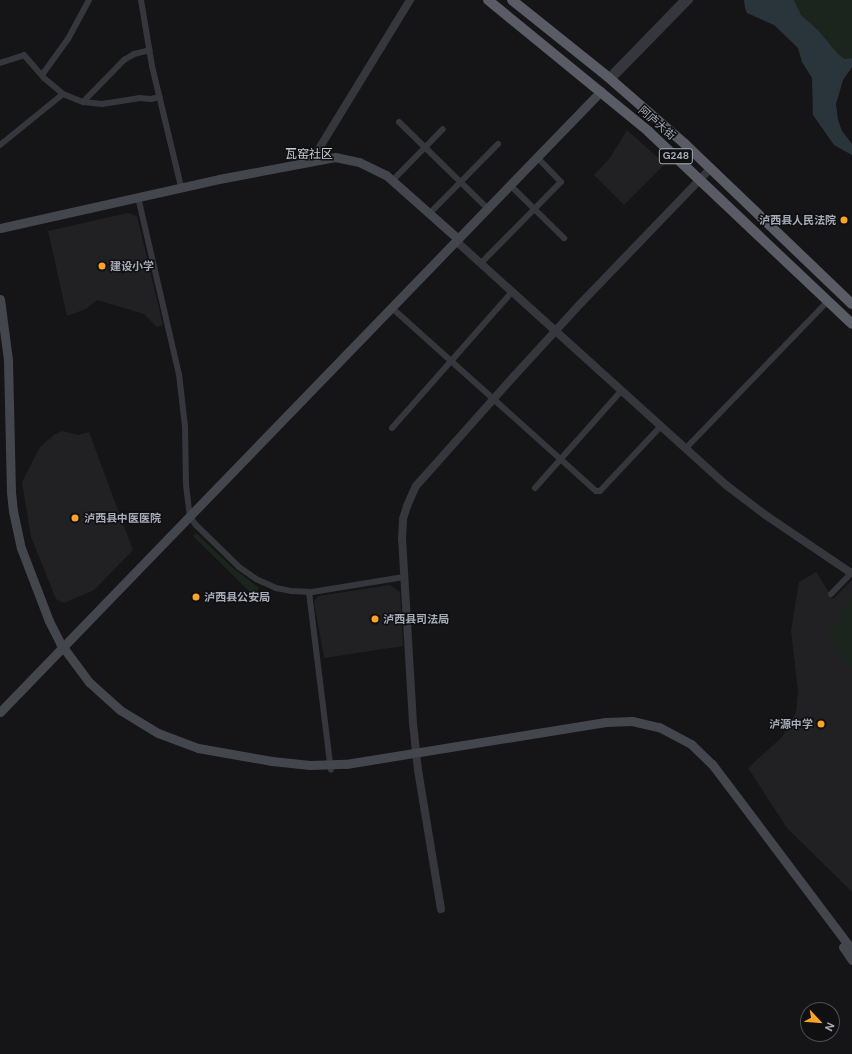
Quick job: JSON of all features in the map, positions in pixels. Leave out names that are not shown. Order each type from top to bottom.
[{"type":"highway","name":"阿庐大街","points":[[488,0],[599,89],[701,179],[852,324]]},
{"type":"highway","name":"G248","points":[[512,0],[610,79]]},
{"type":"highway","name":"阿庐大街","points":[[610,79],[711,168],[852,304]]},
{"type":"main road","points":[[0,705],[59,647],[455,238],[510,185],[599,89]]},
{"type":"main road","points":[[189,513],[392,308],[484,205],[599,89]]},
{"type":"main road","points":[[0,232],[181,187],[312,160],[334,157],[351,160],[373,167],[393,180],[455,238]]},
{"type":"main road","points":[[0,228],[138,198],[327,161],[342,161],[365,168],[384,178],[455,238]]},
{"type":"main road","points":[[0,299],[8,360],[10,482],[13,511],[30,575],[59,647]]},
{"type":"main road","points":[[0,337],[7,512],[16,549],[27,584],[44,624],[59,647],[104,697],[136,721],[158,733],[186,744],[212,751],[282,763],[331,767],[606,727],[640,728],[665,735],[688,749],[708,768],[852,960]]},
{"type":"main road","points":[[0,712],[59,647]]},
{"type":"main road","points":[[417,755],[606,722],[641,722],[665,729],[691,744],[712,764],[852,950]]},
{"type":"street","points":[[42,75],[68,40],[89,0]]},
{"type":"street","points":[[141,0],[160,97],[181,187]]},
{"type":"street","points":[[312,160],[410,0]]},
{"type":"street","points":[[610,79],[682,2],[690,0]]},
{"type":"street","points":[[83,102],[124,60],[134,54],[150,50]]},
{"type":"street","points":[[0,63],[24,55],[42,75],[63,94],[83,102],[102,104],[140,98],[151,99],[160,97]]},
{"type":"street","points":[[0,145],[63,94]]},
{"type":"street","points":[[399,122],[484,205]]},
{"type":"street","points":[[393,180],[443,129]]},
{"type":"street","points":[[430,213],[498,144]]},
{"type":"street","points":[[483,261],[561,182],[537,157]]},
{"type":"street","points":[[441,909],[417,755],[404,578],[403,526],[407,506],[412,493],[493,400],[557,330],[711,168]]},
{"type":"street","points":[[510,185],[564,238]]},
{"type":"street","points":[[138,198],[179,374],[186,427],[186,485],[189,513],[196,525],[250,576],[276,588],[309,592],[404,578]]},
{"type":"street","points":[[455,238],[483,261],[660,426],[687,447]]},
{"type":"street","points":[[455,238],[512,292],[557,330],[749,503],[852,571],[831,594]]},
{"type":"street","points":[[392,428],[512,292]]},
{"type":"street","points":[[687,447],[828,301]]},
{"type":"street","points":[[392,308],[595,490],[600,491],[660,426]]},
{"type":"street","points":[[535,488],[622,390]]},
{"type":"street","points":[[309,592],[331,767]]},
{"type":"shaded area","points":[[744,0],[794,0],[801,15],[818,30],[839,55],[845,59],[852,58],[852,67],[843,80],[836,104],[838,120],[842,131],[852,144],[852,155],[834,145],[813,115],[812,78],[802,62],[798,48],[774,25],[747,13]]},
{"type":"shaded area","points":[[794,0],[852,0],[852,58],[845,59],[839,55],[818,30],[801,15]]},
{"type":"shaded area","points":[[627,130],[665,164],[624,205],[594,175],[610,158]]},
{"type":"shaded area","name":"建设小学","points":[[128,213],[137,216],[163,325],[157,327],[144,314],[97,300],[86,309],[67,316],[48,231]]},
{"type":"shaded area","name":"泸西县中医医院","points":[[63,431],[78,435],[89,432],[133,550],[94,590],[64,603],[56,599],[31,537],[22,482],[40,447],[55,434]]},
{"type":"shaded area","points":[[196,533],[233,568],[259,588],[253,595],[193,536]]},
{"type":"shaded area","name":"泸源中学","points":[[816,572],[833,599],[852,580],[852,892],[787,828],[748,768],[782,737],[796,712],[798,691],[791,631],[799,582]]},
{"type":"shaded area","name":"泸西县司法局","points":[[390,585],[400,592],[403,646],[324,658],[314,602],[318,596]]},
{"type":"shaded area","points":[[852,599],[852,668],[831,648],[835,643],[826,635],[837,624],[842,609]]},
{"type":"place","name":"泸西县人民法院","points":[[844,220]]},
{"type":"place","name":"建设小学","points":[[102,266]]},
{"type":"place","name":"泸西县中医医院","points":[[75,518]]},
{"type":"place","name":"泸西县公安局","points":[[196,597]]},
{"type":"place","name":"泸西县司法局","points":[[375,619]]},
{"type":"place","name":"泸源中学","points":[[821,724]]},
{"type":"district","name":"瓦窑社区","points":[[309,155]]}]
